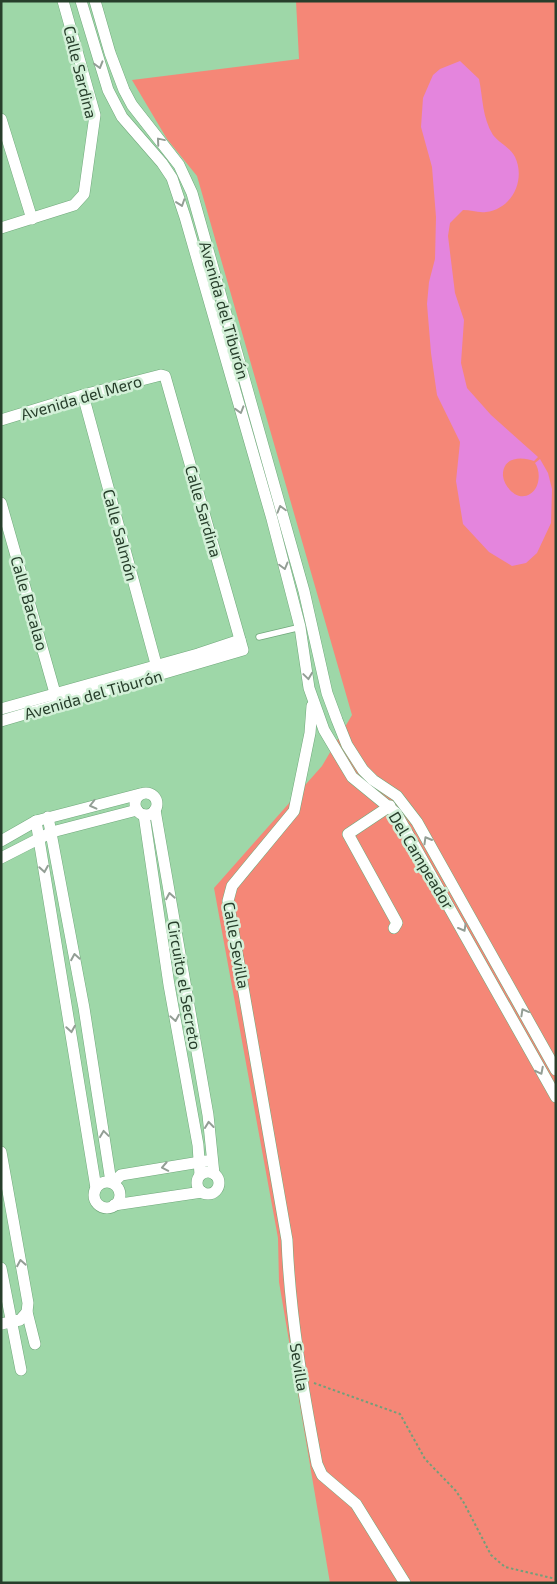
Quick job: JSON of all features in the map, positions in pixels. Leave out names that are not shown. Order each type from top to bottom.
[{"type":"street","name":"Calle Sardina","points":[[32,219],[80,201],[84,194],[95,115],[63,1]]},
{"type":"street","name":"Avenida del Tiburón","points":[[81,1],[108,90],[122,117],[162,163],[172,178],[312,624]]},
{"type":"street","name":"Avenida del Tiburón","points":[[95,1],[119,78],[132,106],[171,154],[185,176],[200,218],[300,627]]},
{"type":"street","points":[[90,31],[103,27]]},
{"type":"street","points":[[1,119],[32,219],[1,228]]},
{"type":"street","points":[[199,265],[211,262]]},
{"type":"street","name":"Calle Sardina","points":[[161,375],[168,380],[242,645]]},
{"type":"street","name":"Avenida del Mero","points":[[1,420],[83,395],[161,375]]},
{"type":"street","name":"Calle Salmón","points":[[83,395],[157,670]]},
{"type":"street","name":"Calle Bacalao","points":[[1,503],[57,699]]},
{"type":"street","name":"Del Campeador","points":[[312,624],[327,693],[347,745],[362,770],[373,780],[398,796],[406,805],[457,892],[556,1070]]},
{"type":"street","name":"Del Campeador","points":[[300,627],[312,699],[324,730],[352,777],[367,791],[390,806],[410,835],[556,1097]]},
{"type":"street","name":"Avenida del Tiburón","points":[[1,721],[21,709],[242,645]]},
{"type":"street","points":[[312,699],[316,695],[327,693]]},
{"type":"street","name":"Calle Sevilla","points":[[266,1121],[257,1055],[228,901],[232,886],[294,811],[310,732],[312,699]]},
{"type":"street","name":"Avenida del Tiburón","points":[[1,709],[21,709]]},
{"type":"street","points":[[310,732],[324,730],[337,720]]},
{"type":"street","points":[[1,841],[36,821],[48,817],[140,794],[149,793],[156,798],[155,810],[148,815],[140,812],[52,832],[1,858]]},
{"type":"street","points":[[140,794],[135,801],[140,812]]},
{"type":"street","points":[[390,806],[348,834],[397,923],[394,928]]},
{"type":"street","name":"Circuito el Secreto","points":[[155,810],[208,1115],[214,1174]]},
{"type":"street","name":"Circuito el Secreto","points":[[140,812],[200,1160],[200,1176]]},
{"type":"street","points":[[48,817],[84,1008],[112,1183],[119,1191],[118,1201],[114,1205]]},
{"type":"street","points":[[36,821],[96,1188],[94,1193],[98,1204],[109,1207],[202,1192],[212,1193],[218,1186],[217,1177],[214,1174],[204,1173],[200,1176],[197,1184],[202,1192]]},
{"type":"street","points":[[446,898],[457,892]]},
{"type":"street","points":[[170,985],[184,983]]},
{"type":"street","points":[[68,1010],[84,1008]]},
{"type":"street","points":[[529,1049],[541,1043]]},
{"type":"street","name":"Sevilla","points":[[266,1121],[287,1240],[289,1285],[316,1464],[322,1475],[356,1504],[405,1583]]},
{"type":"street","points":[[1,1152],[7,1216],[28,1303],[27,1312],[35,1344]]},
{"type":"street","points":[[96,1188],[100,1184],[112,1183],[121,1175],[200,1160],[213,1161]]},
{"type":"street","points":[[1,1268],[6,1323],[21,1370]]},
{"type":"street","points":[[6,1323],[20,1320],[27,1312]]},
{"type":"lane","points":[[259,637],[312,624]]},
{"type":"path","points":[[303,1385],[319,1384],[349,1397],[400,1414],[425,1460],[456,1491],[464,1503],[491,1555],[505,1567],[556,1578]]},
{"type":"shaded area","points":[[296,1],[556,1],[556,1583],[330,1583],[279,1282],[278,1238],[214,888],[322,766],[352,715],[197,176],[167,139],[132,80],[299,59]]},
{"type":"shaded area","points":[[460,61],[479,79],[489,128],[495,138],[515,157],[519,175],[518,184],[514,192],[503,205],[495,210],[486,212],[463,210],[450,223],[448,236],[455,293],[464,320],[461,363],[467,388],[491,415],[538,457],[534,461],[518,459],[509,462],[506,465],[503,476],[506,485],[516,495],[525,496],[533,492],[538,484],[538,471],[535,463],[540,459],[548,473],[552,489],[551,523],[537,553],[526,563],[512,566],[489,552],[463,524],[456,481],[460,442],[437,395],[431,353],[427,304],[429,282],[435,259],[436,217],[432,167],[421,127],[423,98],[433,75],[440,69]]}]
